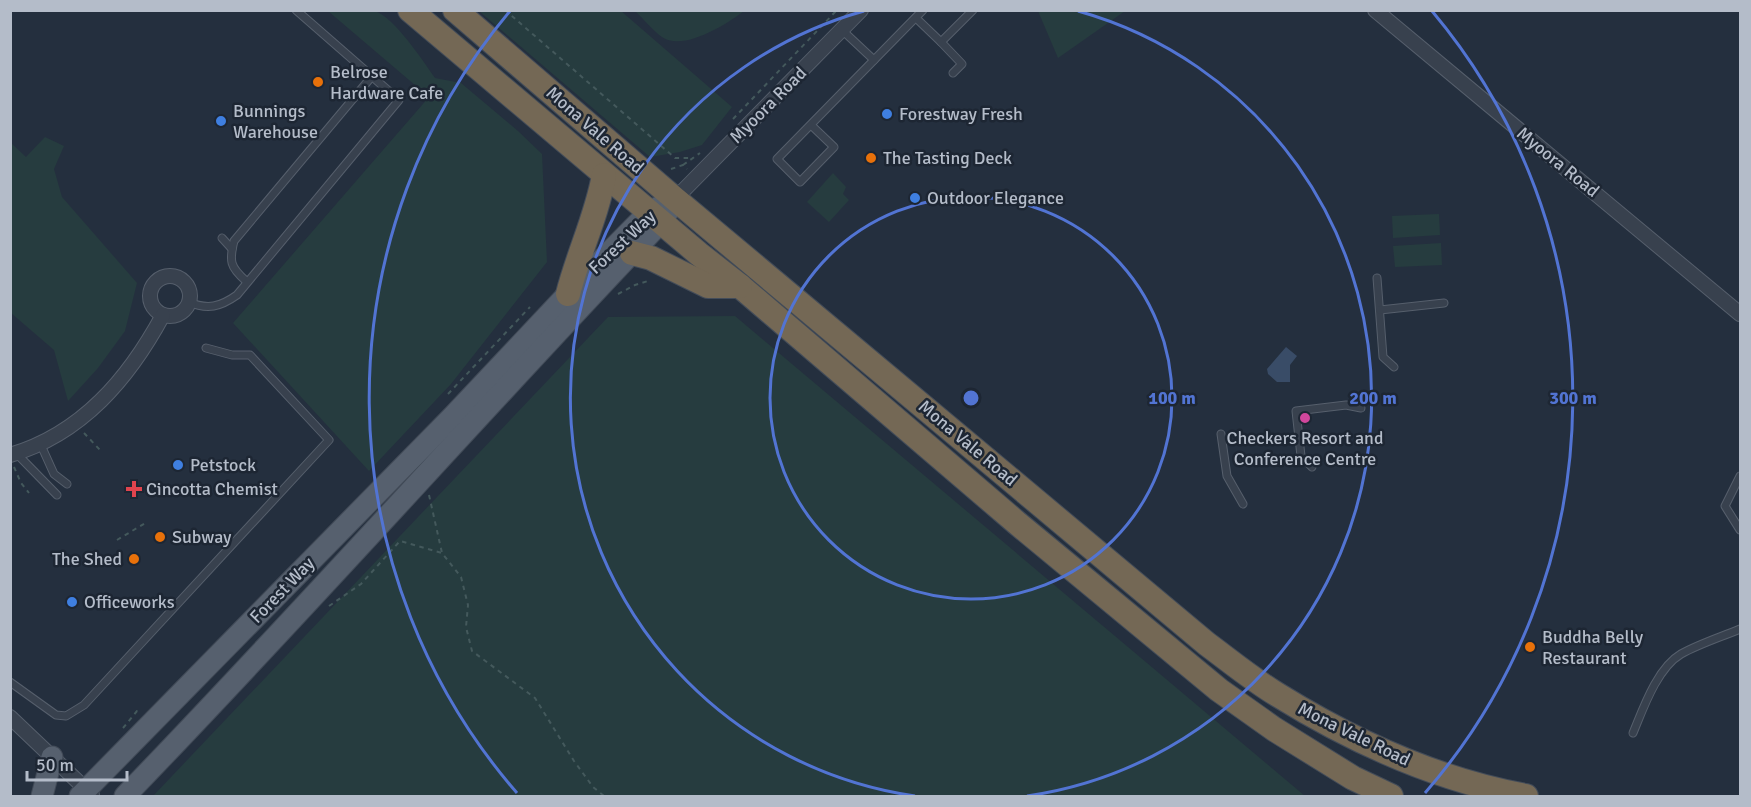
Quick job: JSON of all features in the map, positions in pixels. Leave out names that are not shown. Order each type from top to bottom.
[{"type":"highway","name":"Mona Vale Road","points":[[410,10],[604,175],[740,286],[1017,523],[1219,690],[1274,729],[1353,778],[1391,796]]},
{"type":"highway","name":"Mona Vale Road","points":[[455,10],[675,199],[1207,644],[1276,694],[1362,741],[1433,772],[1526,796]]},
{"type":"highway","points":[[568,294],[600,196],[604,175]]},
{"type":"highway","points":[[632,253],[651,258],[708,286],[740,286]]},
{"type":"main road","name":"Forest Way","points":[[87,794],[568,294],[675,199]]},
{"type":"main road","name":"Forest Way","points":[[125,796],[257,658],[632,253],[655,217]]},
{"type":"main road","points":[[42,796],[52,757]]},
{"type":"street","name":"Myoora Road","points":[[675,199],[861,10]]},
{"type":"street","name":"Myoora Road","points":[[1375,10],[1740,314]]},
{"type":"street","points":[[173,277],[184,283],[189,293],[188,302],[179,314],[173,316],[164,315],[156,310],[150,299],[153,287],[161,279],[173,277]]},
{"type":"street","points":[[13,458],[69,427],[114,389],[141,354],[164,315]]},
{"type":"street","points":[[10,717],[87,794]]},
{"type":"lane","points":[[188,302],[215,307],[237,295],[246,281],[399,100],[296,10]]},
{"type":"lane","points":[[811,125],[834,147],[800,182],[777,159],[923,10]]},
{"type":"lane","points":[[941,42],[973,10]]},
{"type":"lane","points":[[916,18],[962,64],[953,73]]},
{"type":"lane","points":[[842,30],[874,60]]},
{"type":"lane","points":[[246,281],[235,271],[230,258],[234,241],[373,75]]},
{"type":"lane","points":[[222,238],[232,249]]},
{"type":"lane","points":[[1377,278],[1383,357],[1394,367]]},
{"type":"lane","points":[[1380,310],[1444,303]]},
{"type":"lane","points":[[10,682],[56,715],[66,716],[84,705],[329,440],[250,355],[232,355],[206,348]]},
{"type":"lane","points":[[1312,467],[1301,456],[1296,411],[1346,405],[1361,408]]},
{"type":"lane","points":[[1221,434],[1227,476],[1243,504]]},
{"type":"lane","points":[[40,444],[54,474],[67,484]]},
{"type":"lane","points":[[13,458],[57,495]]},
{"type":"lane","points":[[1740,476],[1725,506],[1740,530]]},
{"type":"lane","points":[[1633,733],[1648,696],[1668,665],[1680,655],[1740,629]]},
{"type":"path","points":[[505,10],[675,158],[693,158]]},
{"type":"path","points":[[729,125],[837,10]]},
{"type":"path","points":[[668,170],[683,165],[703,151]]},
{"type":"path","points":[[683,165],[688,170]]},
{"type":"path","points":[[615,296],[642,282],[659,279]]},
{"type":"path","points":[[84,433],[100,450]]},
{"type":"path","points":[[13,458],[21,483],[29,493]]},
{"type":"path","points":[[424,475],[442,553],[461,577],[468,605],[466,627],[472,651],[535,698],[574,761],[593,787],[604,796]]},
{"type":"path","points":[[117,540],[147,522]]},
{"type":"path","points":[[322,611],[361,584],[400,541],[442,553]]},
{"type":"green space","points":[[366,10],[383,15],[408,41],[435,78],[461,83],[542,154],[547,262],[451,384],[369,471],[233,323],[429,97],[328,11]]},
{"type":"green space","points":[[479,11],[621,11],[732,107],[702,145],[680,152],[650,157]]},
{"type":"green space","points":[[635,11],[744,11],[727,23],[693,39],[671,41],[662,37]]},
{"type":"green space","points":[[1038,11],[1125,11],[1058,58]]},
{"type":"green space","points":[[45,137],[64,146],[54,169],[62,197],[137,283],[125,331],[98,368],[68,401],[54,350],[11,313],[11,143],[26,157]]},
{"type":"green space","points":[[833,173],[846,187],[843,194],[849,200],[829,222],[807,202]]},
{"type":"green space","points":[[1439,214],[1440,235],[1393,238],[1392,216]]},
{"type":"green space","points":[[1441,243],[1442,265],[1395,267],[1393,246]]},
{"type":"green space","points":[[735,316],[1305,796],[153,796],[608,317]]},
{"type":"water","points":[[1286,347],[1297,356],[1290,365],[1290,382],[1277,382],[1268,374],[1267,369]]},
{"type":"place","name":"Belrose Hardware Cafe","points":[[318,82]]},
{"type":"place","name":"Forestway Fresh","points":[[887,114]]},
{"type":"place","name":"Bunnings Warehouse","points":[[221,121]]},
{"type":"place","name":"The Tasting Deck","points":[[871,158]]},
{"type":"place","name":"Outdoor Elegance","points":[[915,198]]},
{"type":"place","name":"Checkers Resort and Conference Centre","points":[[1305,418]]},
{"type":"place","name":"Petstock","points":[[178,465]]},
{"type":"place","name":"Cincotta Chemist","points":[[134,489]]},
{"type":"place","name":"Subway","points":[[160,537]]},
{"type":"place","name":"The Shed","points":[[134,559]]},
{"type":"place","name":"Officeworks","points":[[72,602]]},
{"type":"place","name":"Buddha Belly Restaurant","points":[[1530,647]]}]
